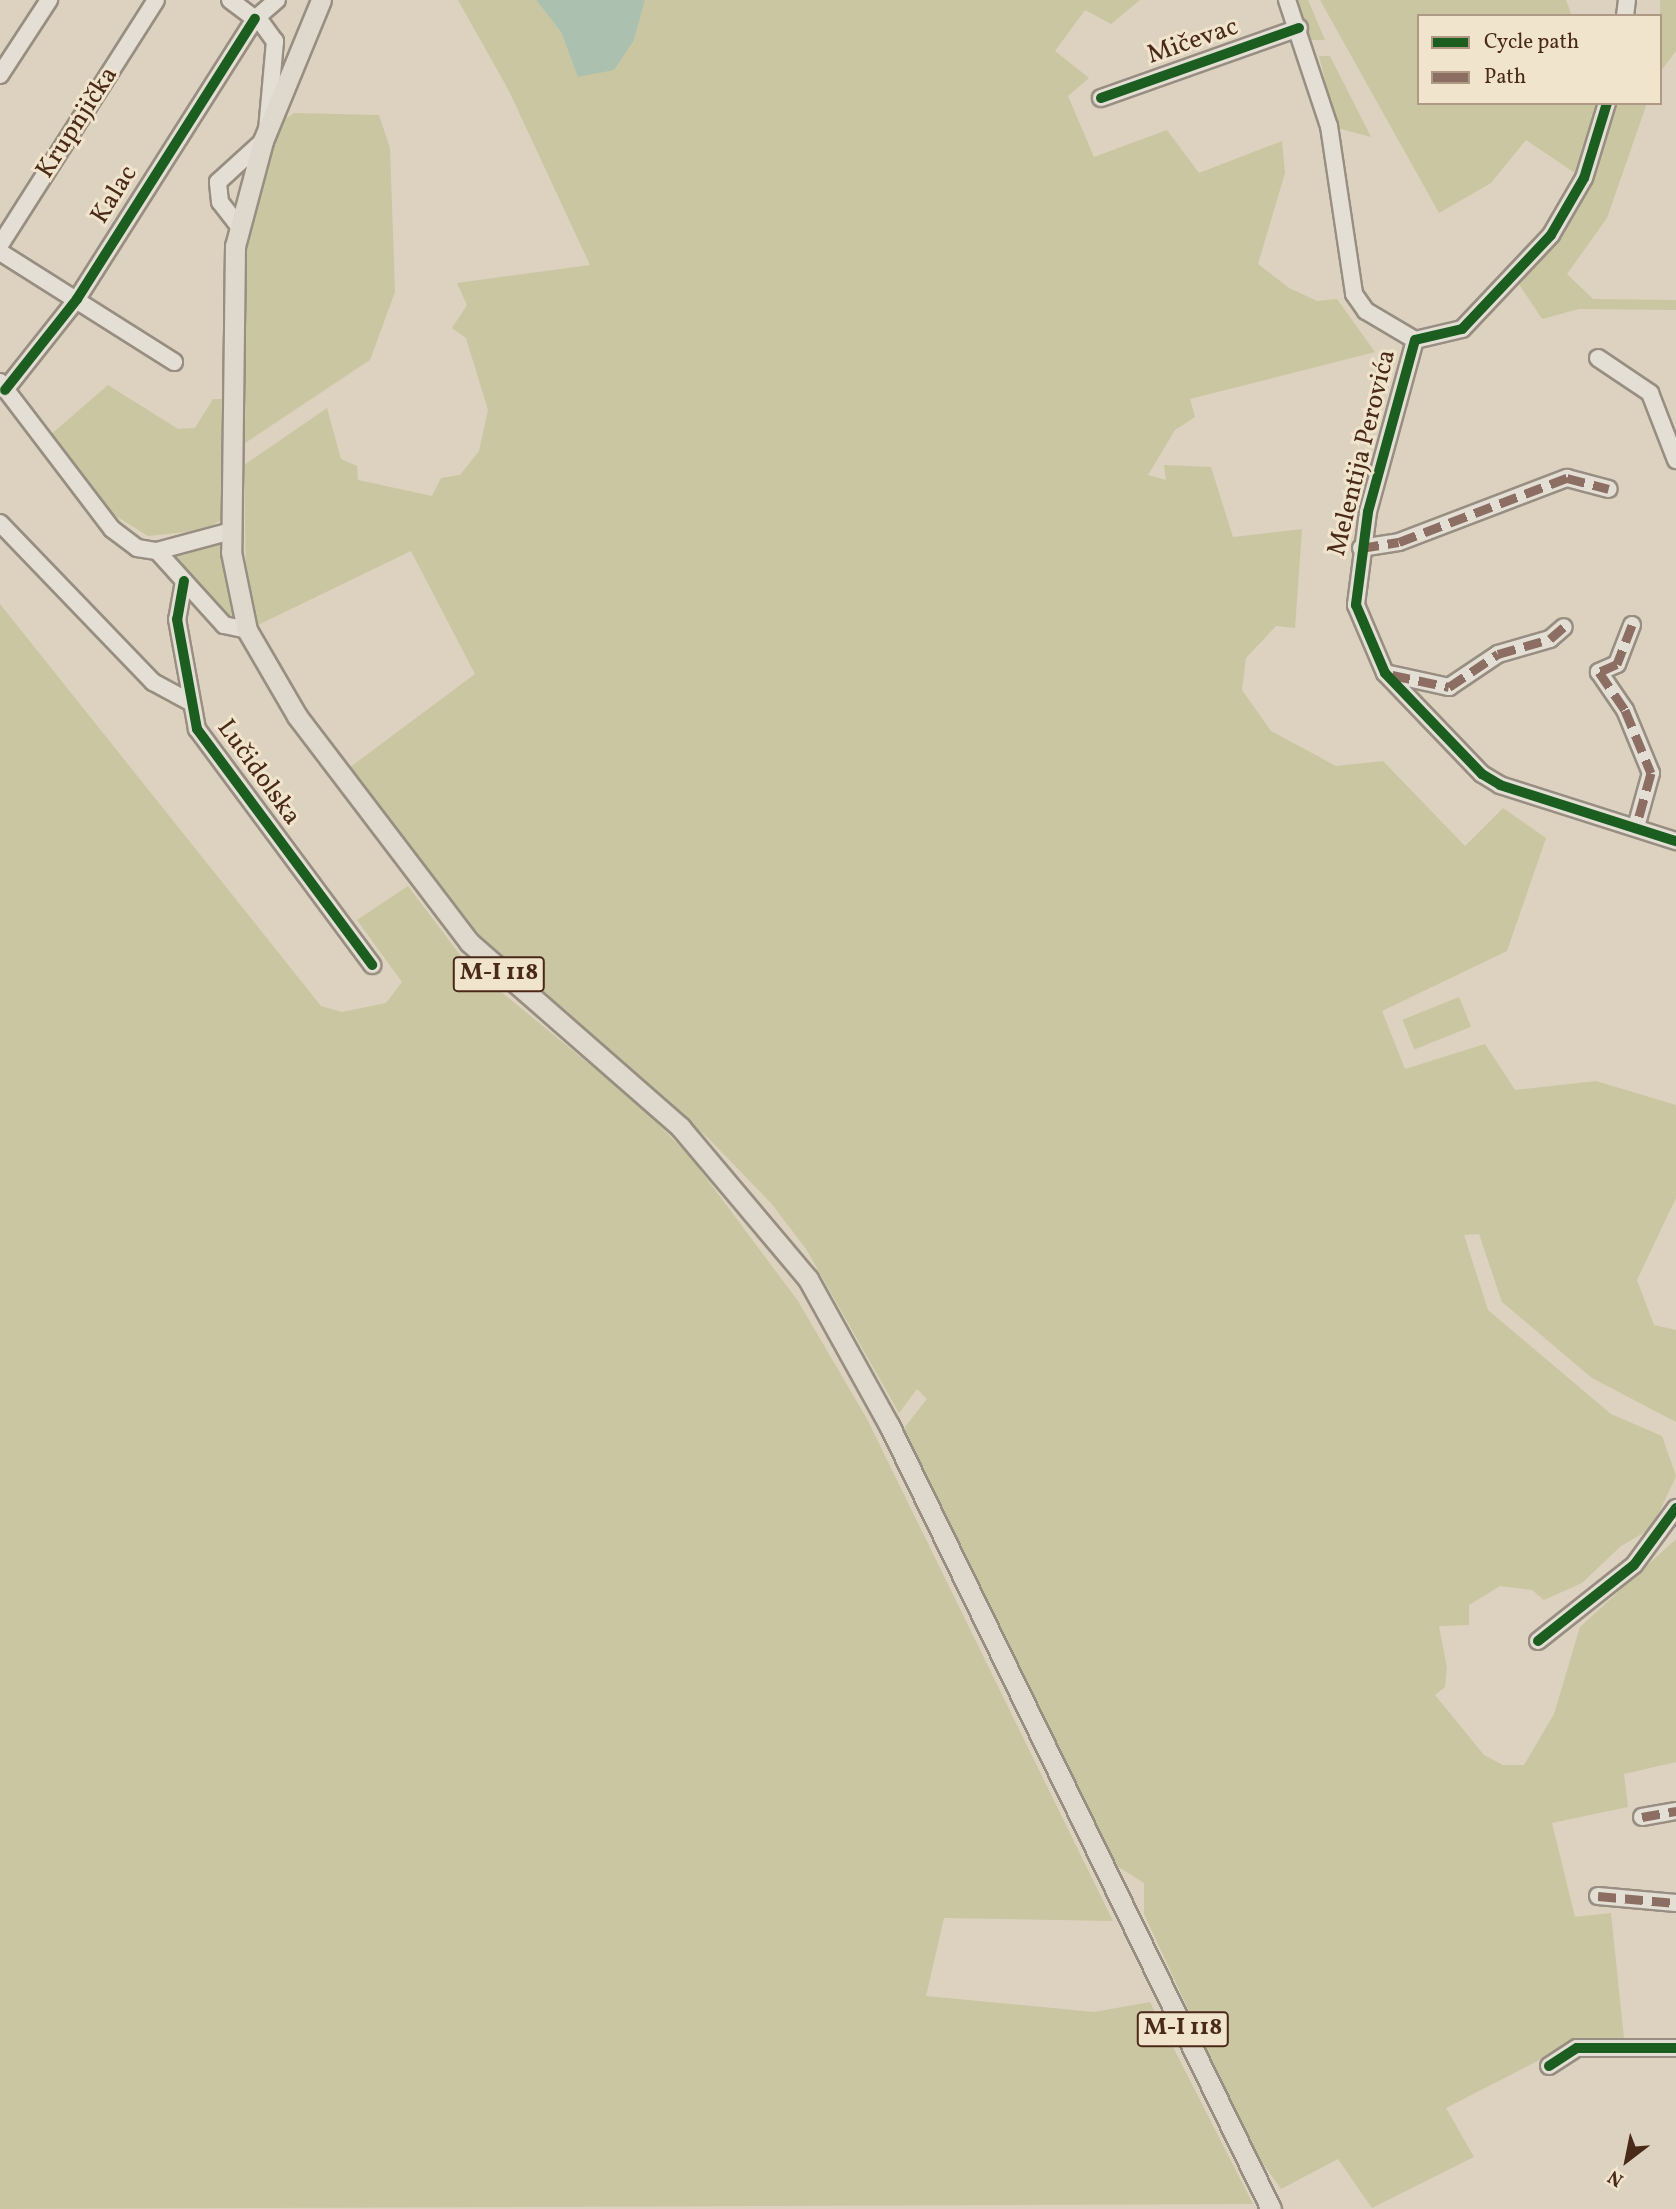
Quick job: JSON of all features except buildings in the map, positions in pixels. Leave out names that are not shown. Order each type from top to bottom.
[{"type":"main road","name":"M-I 118","points":[[321,0],[265,136],[238,225],[231,531],[247,629],[297,716],[469,942],[680,1127],[808,1279],[890,1425],[1270,2209]]},
{"type":"street","points":[[0,75],[49,0]]},
{"type":"street","name":"Krupnjička","points":[[0,245],[156,0]]},
{"type":"street","points":[[230,0],[257,18],[275,41],[265,136],[218,181],[220,202],[238,225]]},
{"type":"street","name":"Kalac","points":[[3,386],[77,299],[257,18],[277,0]]},
{"type":"street","points":[[1287,0],[1299,28],[1331,137],[1354,294],[1366,311],[1415,340]]},
{"type":"street","name":"Mičevac","points":[[1101,98],[1299,28]]},
{"type":"street","name":"Melentija Perovića","points":[[1606,105],[1584,178],[1551,235],[1462,329],[1415,340],[1361,548],[1356,605],[1385,673],[1458,756],[1500,785],[1676,841]]},
{"type":"street","points":[[0,252],[174,362]]},
{"type":"street","points":[[1598,358],[1650,393],[1676,460]]},
{"type":"street","points":[[3,386],[105,523],[137,548],[157,551],[231,531]]},
{"type":"street","name":"Melentija Perovića","points":[[1361,548],[1399,542],[1567,478],[1592,480],[1609,489]]},
{"type":"street","name":"Lučidolska","points":[[0,523],[153,682],[190,702]]},
{"type":"street","points":[[157,551],[224,625],[247,629]]},
{"type":"street","name":"Lučidolska","points":[[184,581],[177,619],[197,729],[221,767],[372,965]]},
{"type":"street","points":[[1632,625],[1617,664],[1599,672],[1625,710],[1651,772],[1636,827]]},
{"type":"street","points":[[1385,673],[1449,687],[1498,654],[1550,639],[1564,627]]},
{"type":"street","points":[[1538,1641],[1634,1565],[1676,1508]]},
{"type":"street","points":[[1642,1817],[1676,1811]]},
{"type":"street","points":[[1598,1896],[1676,1903]]},
{"type":"street","points":[[1549,2066],[1577,2048],[1676,2048]]},
{"type":"shaded area","points":[[458,0],[536,0],[561,32],[570,55],[634,40],[645,0],[1140,0],[1111,24],[1085,10],[1055,51],[1089,78],[1068,96],[1094,157],[1167,130],[1199,173],[1282,141],[1285,173],[1258,264],[1289,288],[1317,301],[1337,299],[1375,352],[1190,399],[1195,417],[1175,430],[1148,475],[1166,480],[1164,465],[1211,467],[1233,537],[1302,529],[1295,628],[1276,626],[1246,658],[1242,690],[1271,731],[1336,766],[1383,761],[1465,846],[1503,808],[1546,838],[1507,951],[1382,1011],[1405,1069],[1485,1044],[1515,1090],[1596,1081],[1676,1105],[1676,1198],[1637,1280],[1654,1325],[1676,1330],[1676,1422],[1592,1378],[1502,1302],[1479,1234],[1464,1235],[1488,1310],[1611,1414],[1662,1436],[1676,1476],[1652,1528],[1621,1546],[1582,1583],[1544,1600],[1532,1590],[1500,1586],[1469,1605],[1469,1625],[1439,1626],[1447,1668],[1445,1687],[1435,1695],[1484,1755],[1503,1765],[1524,1765],[1554,1714],[1580,1627],[1676,1539],[1676,1762],[1624,1774],[1628,1807],[1552,1823],[1575,1917],[1611,1913],[1625,2048],[1577,2048],[1560,2060],[1555,2052],[1446,2108],[1474,2157],[1372,2208],[1338,2159],[1281,2189],[1254,2151],[1144,1914],[1144,1883],[1117,1866],[904,1428],[927,1399],[917,1389],[899,1413],[806,1249],[771,1203],[708,1138],[496,956],[349,768],[475,674],[411,551],[258,625],[246,583],[244,465],[327,408],[341,459],[357,466],[358,480],[432,496],[441,478],[460,475],[479,451],[488,410],[466,338],[452,328],[467,305],[457,283],[590,265],[509,91]]},
{"type":"shaded area","points":[[536,0],[645,0],[634,40],[614,70],[578,77],[561,32]]},
{"type":"shaded area","points":[[1296,0],[1308,0],[1325,40],[1311,40]]},
{"type":"shaded area","points":[[1320,0],[1566,0],[1571,14],[1417,14],[1417,105],[1597,105],[1575,173],[1526,140],[1491,183],[1439,213]]},
{"type":"shaded area","points":[[1660,0],[1676,0],[1676,51],[1662,69],[1662,14]]},
{"type":"shaded area","points":[[1319,56],[1330,56],[1371,137],[1337,128]]},
{"type":"shaded area","points":[[1606,105],[1646,105],[1607,218],[1567,274],[1593,299],[1676,300],[1676,310],[1579,309],[1542,319],[1515,278],[1568,211]]},
{"type":"shaded area","points":[[294,113],[379,115],[390,148],[395,292],[370,360],[239,447],[241,250],[266,154],[281,122]]},
{"type":"shaded area","points":[[108,385],[178,429],[195,428],[213,399],[226,399],[221,520],[204,530],[148,536],[111,513],[49,436]]},
{"type":"shaded area","points":[[220,542],[235,613],[230,617],[173,557]]},
{"type":"shaded area","points":[[0,604],[321,1006],[342,1012],[386,1003],[402,982],[357,920],[408,886],[467,964],[643,1108],[692,1159],[798,1301],[867,1419],[1113,1921],[944,1918],[926,1996],[1094,2012],[1150,2002],[1253,2204],[0,2209]]},
{"type":"shaded area","points":[[1459,997],[1471,1027],[1414,1050],[1402,1020]]},
{"type":"marked path","points":[[1361,548],[1399,542],[1567,478],[1609,489]]},
{"type":"marked path","points":[[1632,625],[1617,664],[1599,672],[1625,710],[1651,773],[1636,827]]},
{"type":"marked path","points":[[1392,675],[1449,687],[1498,654],[1550,639],[1564,627]]},
{"type":"marked path","points":[[1642,1817],[1676,1811]]},
{"type":"marked path","points":[[1598,1896],[1676,1903]]},
{"type":"cycle path","points":[[5,390],[77,299],[255,19]]},
{"type":"cycle path","points":[[1101,98],[1299,28]]},
{"type":"cycle path","points":[[1606,105],[1584,178],[1551,235],[1462,329],[1415,340],[1368,512],[1356,605],[1385,673],[1482,774],[1500,785],[1676,841]]},
{"type":"cycle path","points":[[184,581],[177,619],[197,729],[372,965]]},
{"type":"cycle path","points":[[1538,1641],[1634,1565],[1676,1508]]},
{"type":"cycle path","points":[[1549,2066],[1577,2048],[1676,2048]]}]
